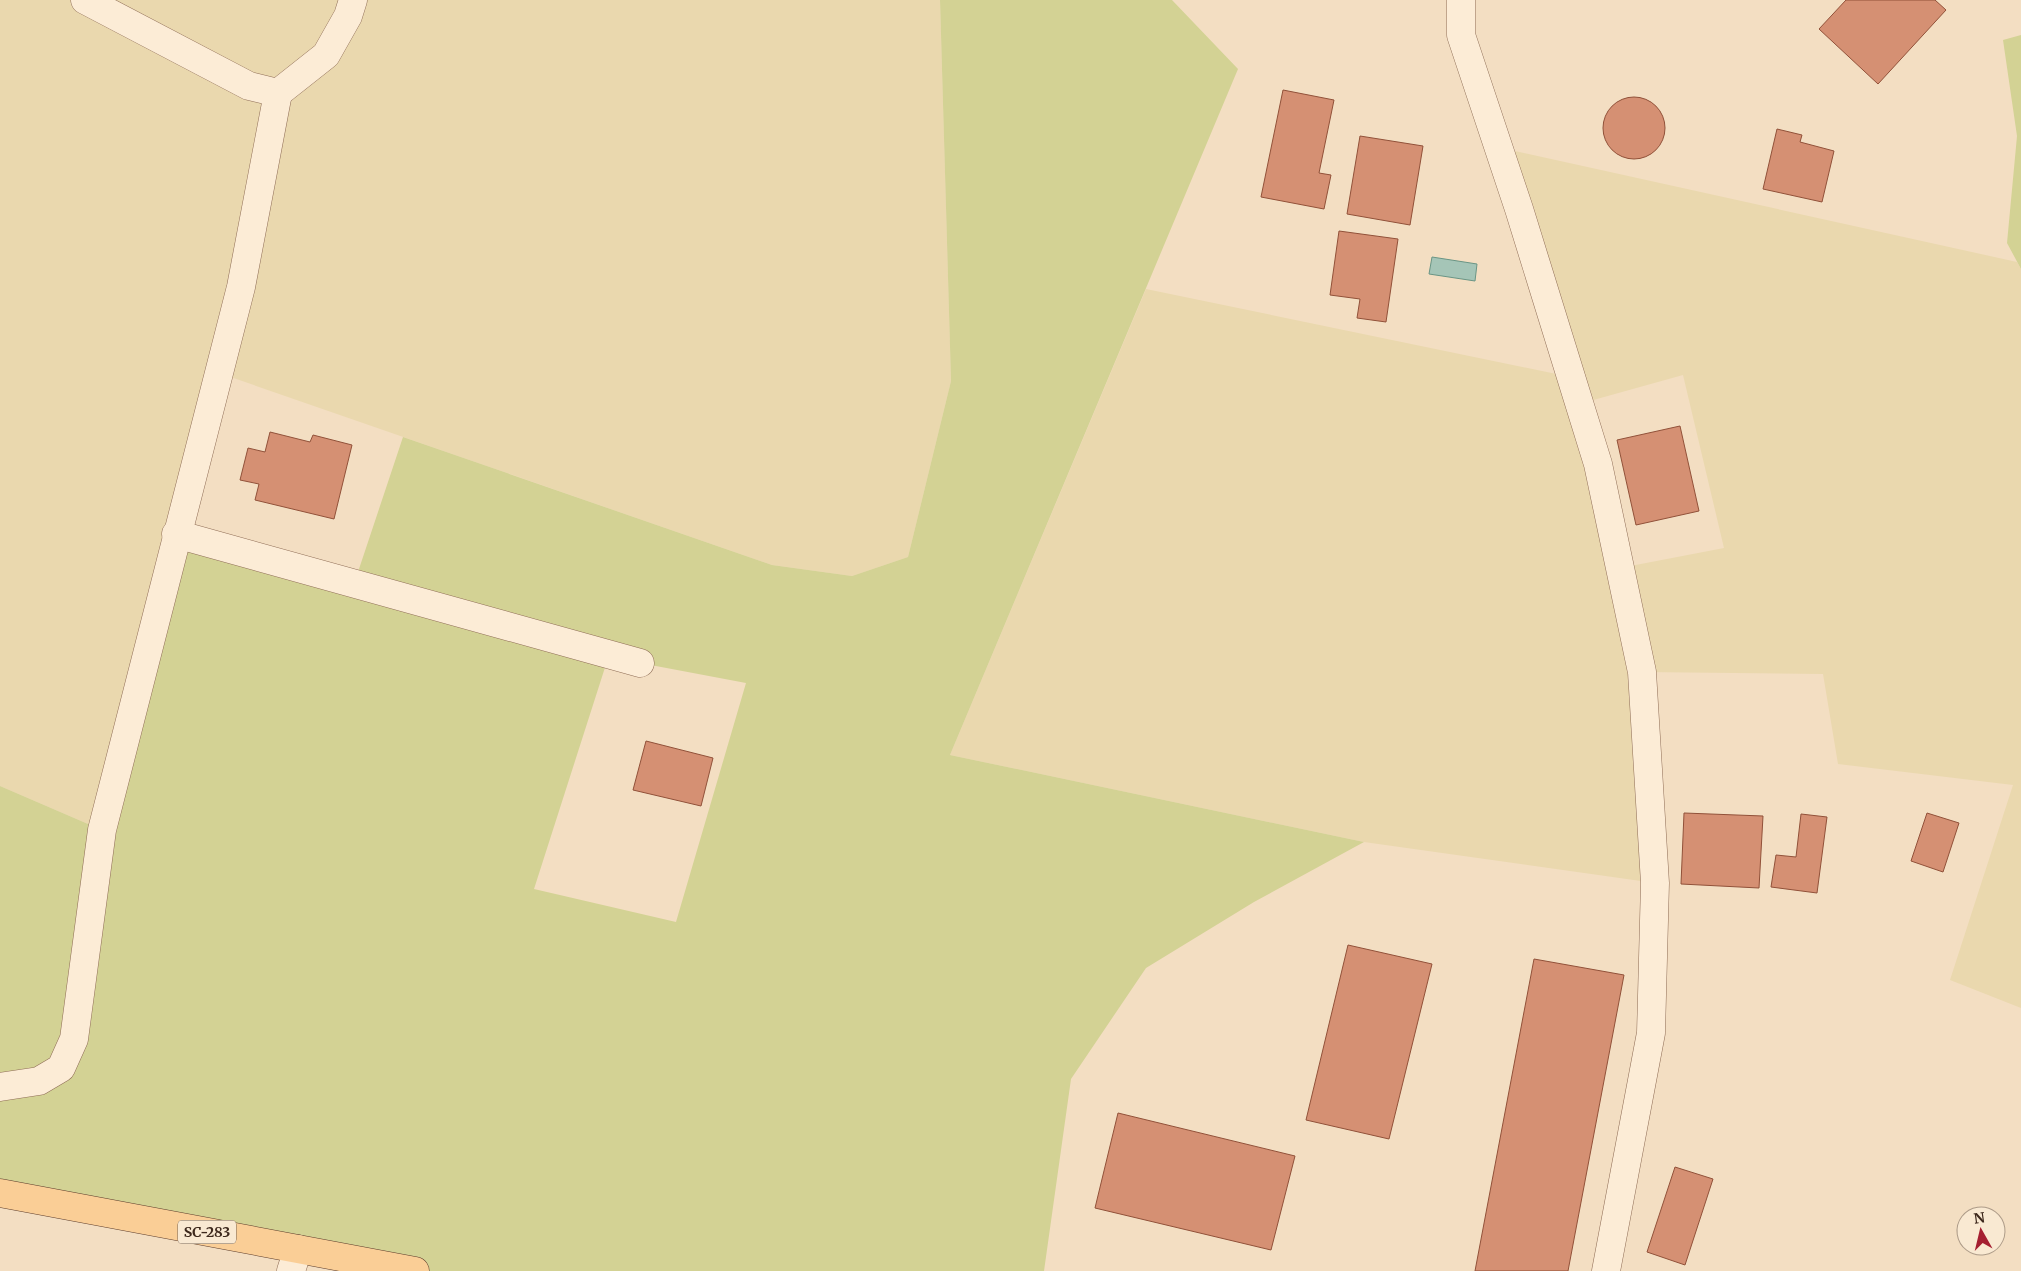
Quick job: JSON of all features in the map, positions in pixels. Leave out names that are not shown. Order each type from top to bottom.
[{"type":"main road","name":"SC-283","points":[[0,1193],[294,1260],[415,1271]]},
{"type":"street","points":[[85,0],[249,86],[278,93]]},
{"type":"street","points":[[0,1087],[39,1081],[61,1068],[74,1039],[102,830],[176,534],[242,287],[278,93],[326,56],[348,16],[353,0]]},
{"type":"street","points":[[1461,0],[1461,35],[1598,464],[1642,672],[1655,883],[1650,1033],[1606,1271]]},
{"type":"street","points":[[176,534],[640,663]]},
{"type":"shaded area","points":[[0,0],[940,0],[951,381],[908,557],[852,576],[772,565],[219,373],[102,830],[0,786]]},
{"type":"shaded area","points":[[940,0],[1172,0],[1238,69],[950,755],[1364,842],[1254,902],[1146,968],[1071,1079],[1044,1271],[415,1271],[0,1193],[0,786],[102,830],[176,534],[354,584],[403,437],[772,565],[852,576],[908,557],[951,381]],"holes":[[[609,655],[640,663],[746,683],[676,922],[534,889]]]},
{"type":"shaded area","points":[[2021,35],[2021,269],[2007,243],[2017,136],[2003,40]]},
{"type":"shaded area","points":[[1497,147],[2017,262],[2021,269],[2021,1008],[1950,980],[2013,785],[1838,764],[1823,674],[1642,672],[1655,883],[1364,842],[950,755],[1146,289],[1571,377]],"holes":[[[1683,375],[1724,548],[1620,568],[1579,404]]]},
{"type":"shaded area","points":[[1432,257],[1477,264],[1475,281],[1429,274]]},
{"type":"building","points":[[1846,0],[1935,0],[1946,10],[1878,84],[1819,29]]},
{"type":"building","points":[[1283,90],[1334,100],[1319,173],[1331,175],[1324,209],[1261,197]]},
{"type":"building","points":[[1628,97],[1640,97],[1656,106],[1663,116],[1665,128],[1663,140],[1656,150],[1640,159],[1628,159],[1617,154],[1608,145],[1603,134],[1603,122],[1608,111],[1617,102]]},
{"type":"building","points":[[1777,129],[1802,135],[1800,142],[1834,151],[1822,202],[1763,189]]},
{"type":"building","points":[[1360,136],[1423,146],[1410,225],[1347,214]]},
{"type":"building","points":[[1339,231],[1398,239],[1386,322],[1357,318],[1360,299],[1330,295]]},
{"type":"building","points":[[1680,426],[1699,511],[1636,525],[1617,440]]},
{"type":"building","points":[[270,432],[310,442],[313,435],[352,445],[334,519],[255,500],[259,484],[240,480],[248,448],[265,452]]},
{"type":"building","points":[[646,741],[713,758],[701,806],[633,790]]},
{"type":"building","points":[[1684,813],[1763,816],[1759,888],[1681,884]]},
{"type":"building","points":[[1927,813],[1959,823],[1943,872],[1911,861]]},
{"type":"building","points":[[1801,814],[1827,817],[1817,893],[1771,887],[1776,855],[1796,857]]},
{"type":"building","points":[[1348,945],[1432,964],[1389,1139],[1306,1120]]},
{"type":"building","points":[[1534,959],[1624,975],[1568,1271],[1475,1271]]},
{"type":"building","points":[[1118,1113],[1295,1156],[1271,1250],[1095,1208]]},
{"type":"building","points":[[1675,1167],[1713,1179],[1685,1265],[1647,1252]]}]
